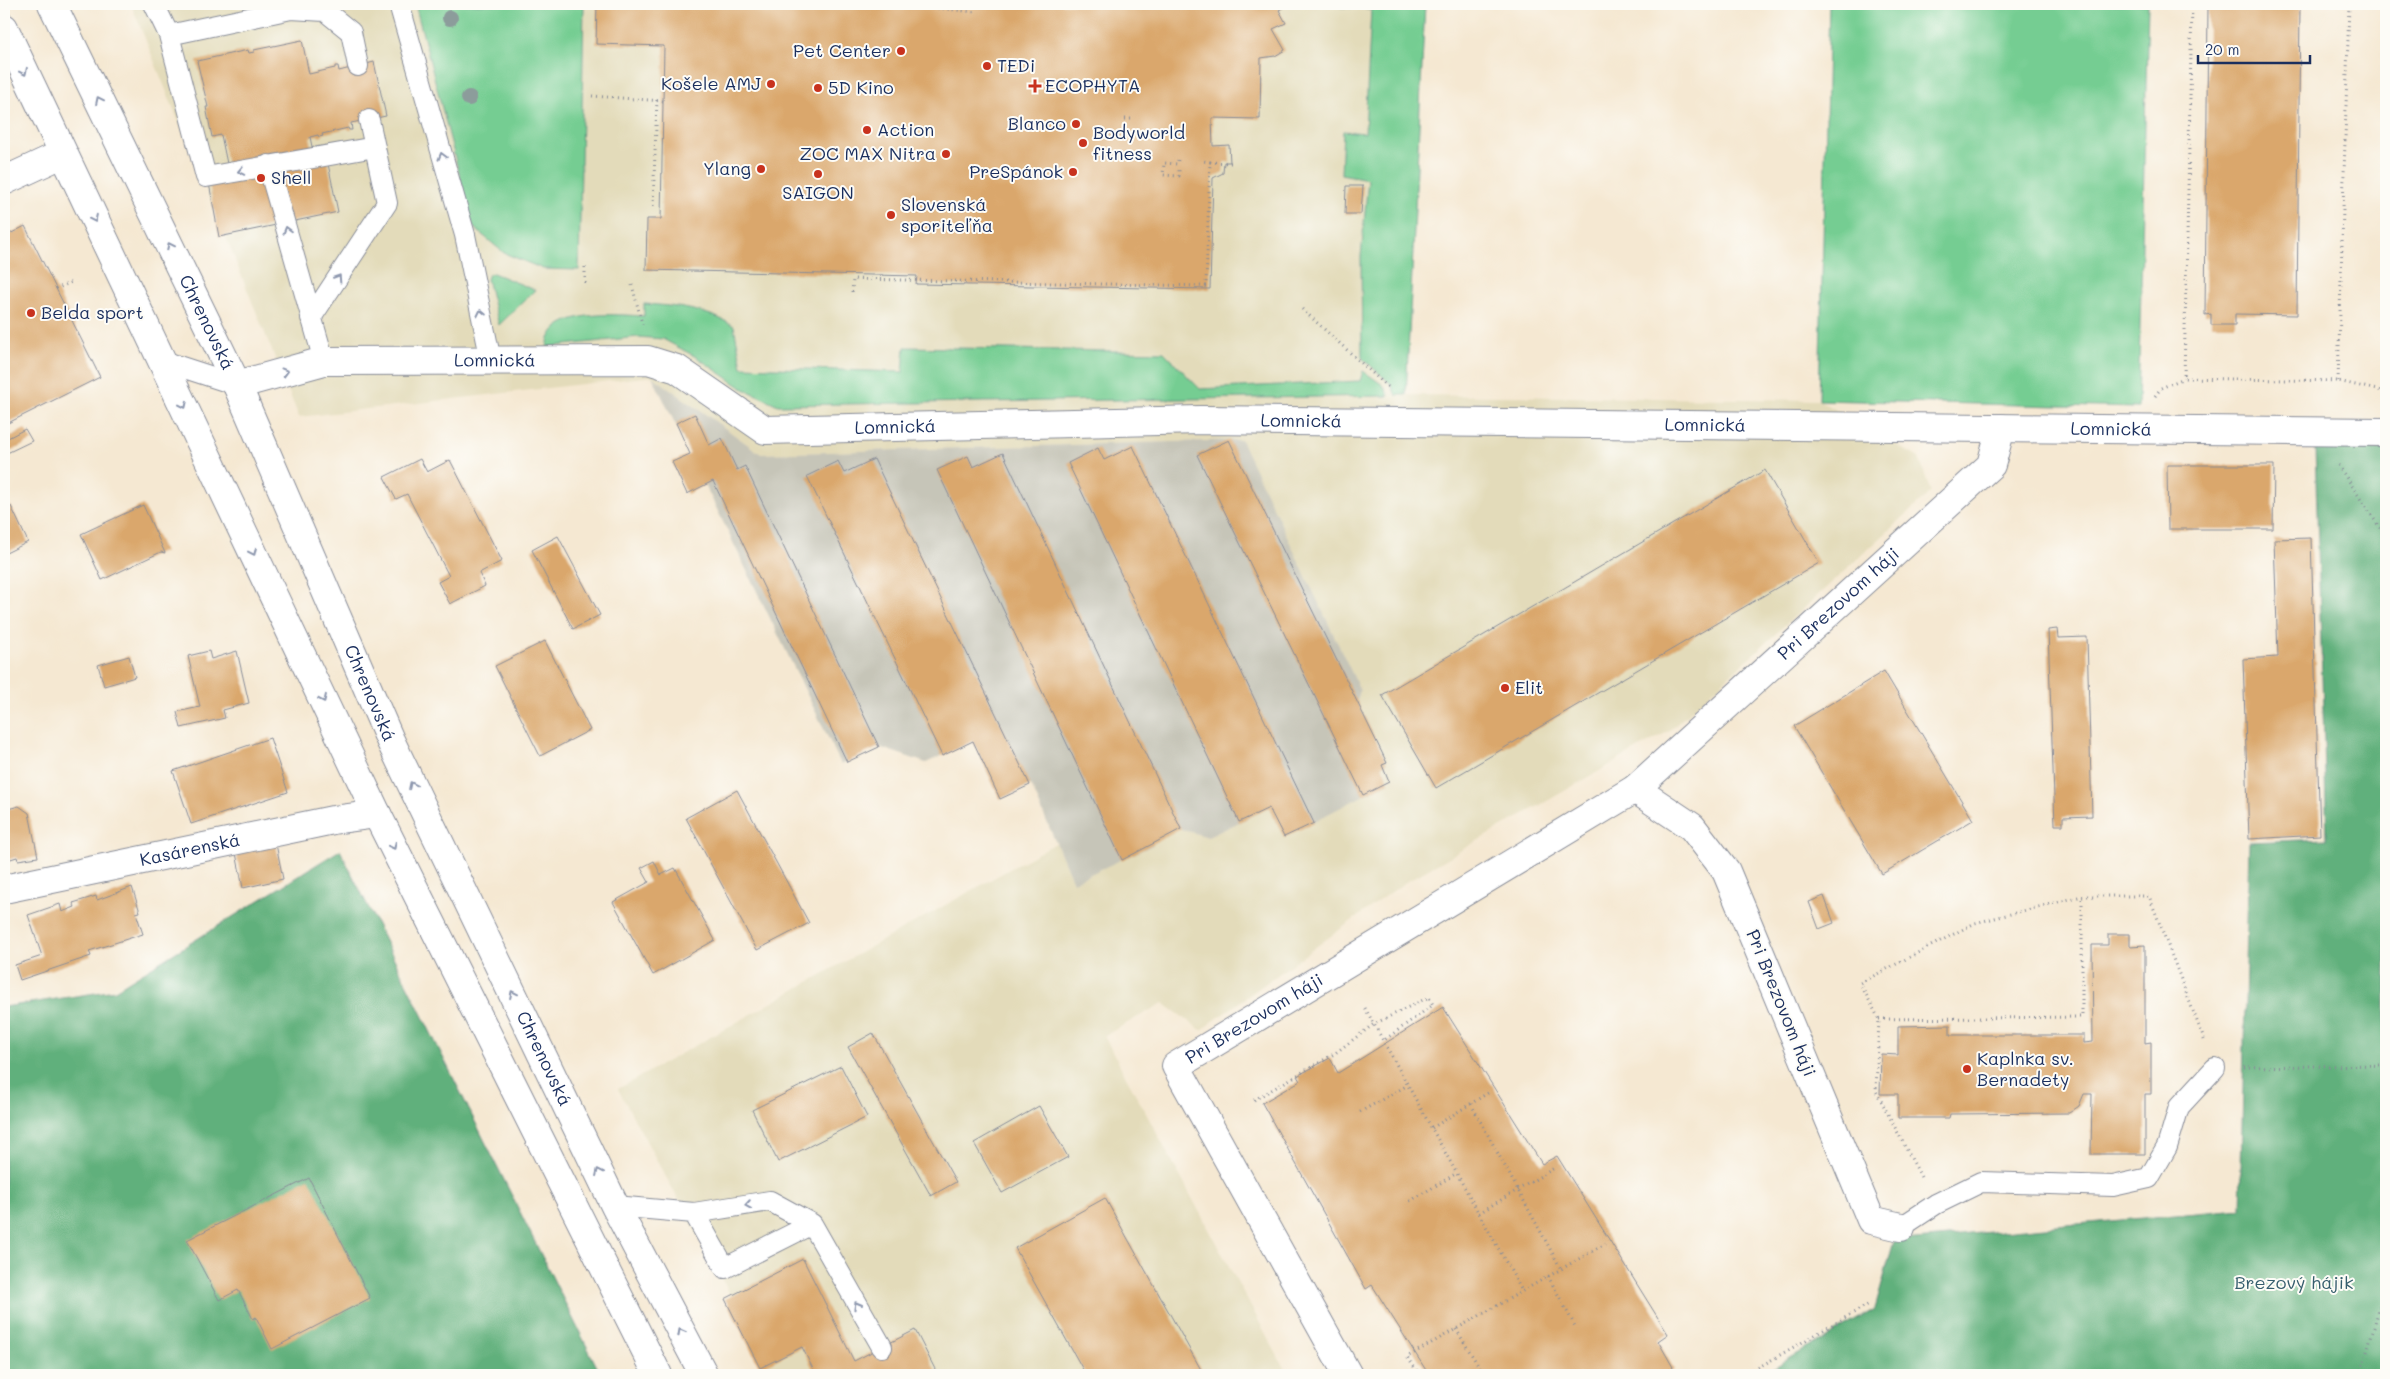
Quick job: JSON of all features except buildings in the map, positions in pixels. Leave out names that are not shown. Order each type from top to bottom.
[{"type":"street","name":"Chrenovská","points":[[52,4],[238,384],[390,740],[615,1206],[704,1375]]},
{"type":"street","points":[[4,28],[62,154],[163,361],[377,814],[658,1375]]},
{"type":"street","points":[[4,181],[62,154]]},
{"type":"street","name":"Lomnická","points":[[238,384],[324,362],[648,360],[677,369],[765,430],[1201,420],[2386,432]]},
{"type":"street","name":"Pri Brezovom háji","points":[[1348,1375],[1176,1066],[1635,789],[1991,465],[2002,428]]},
{"type":"street","name":"Pri Brezovom háji","points":[[1635,789],[1692,827],[1726,870],[1871,1220],[1901,1227]]},
{"type":"street","name":"Kasárenská","points":[[4,889],[333,820],[377,814]]},
{"type":"lane","points":[[154,4],[169,35],[206,177],[340,152],[376,148]]},
{"type":"lane","points":[[399,4],[465,235],[491,361]]},
{"type":"lane","points":[[169,35],[291,9],[325,11],[351,32],[358,66]]},
{"type":"lane","points":[[311,318],[387,203],[369,120]]},
{"type":"lane","points":[[268,165],[324,362]]},
{"type":"lane","points":[[163,361],[238,384]]},
{"type":"lane","points":[[1901,1227],[1936,1204],[1981,1182],[2113,1186],[2149,1178],[2167,1147],[2179,1107],[2215,1068]]},
{"type":"lane","points":[[615,1206],[694,1213],[770,1201],[812,1224],[882,1347]]},
{"type":"lane","points":[[694,1213],[725,1268],[812,1224]]},
{"type":"path","points":[[898,4],[974,12]]},
{"type":"path","points":[[2192,4],[2184,378],[2338,381],[2386,392]]},
{"type":"path","points":[[2338,381],[2350,4]]},
{"type":"path","points":[[592,96],[663,101]]},
{"type":"path","points":[[653,206],[657,100]]},
{"type":"path","points":[[1125,119],[1134,118]]},
{"type":"path","points":[[1178,160],[1177,164],[1164,164],[1163,175],[1179,176],[1179,167]]},
{"type":"path","points":[[1203,161],[1231,163]]},
{"type":"path","points":[[852,292],[853,279],[1206,286],[1210,162]]},
{"type":"path","points":[[585,267],[585,285]]},
{"type":"path","points":[[56,289],[74,281]]},
{"type":"path","points":[[632,285],[648,360]]},
{"type":"path","points":[[1302,308],[1390,387],[1401,421]]},
{"type":"path","points":[[2315,431],[2386,537]]},
{"type":"path","points":[[1879,1019],[2082,1017],[2082,896]]},
{"type":"path","points":[[1936,1204],[1876,1091],[1879,1019],[1860,983],[1975,923],[2082,896],[2149,896],[2215,1068],[2386,1065]]},
{"type":"path","points":[[1254,1100],[1334,1054],[1374,1024],[1429,997],[1433,1005],[1383,1041]]},
{"type":"path","points":[[1365,1008],[1522,1291]]},
{"type":"path","points":[[1360,1112],[1408,1085]]},
{"type":"path","points":[[1432,1128],[1491,1091]]},
{"type":"path","points":[[1470,1104],[1561,1269]]},
{"type":"path","points":[[1479,1213],[1556,1167]]},
{"type":"path","points":[[1410,1201],[1457,1173]]},
{"type":"path","points":[[1420,1375],[1407,1357],[1605,1244]]},
{"type":"path","points":[[1548,1276],[1576,1328]]},
{"type":"path","points":[[2361,1374],[2365,1351],[2386,1285]]},
{"type":"path","points":[[1745,1375],[1869,1304]]},
{"type":"path","points":[[1456,1329],[1484,1375]]},
{"type":"shaded area","points":[[131,4],[1425,4],[1406,395],[1819,400],[1919,458],[1931,492],[1669,731],[1404,883],[1201,1030],[1163,1003],[1104,1036],[1288,1375],[774,1375],[618,1089],[1056,843],[1073,882],[1152,845],[1151,843],[1181,829],[1208,837],[1269,808],[1363,795],[1389,782],[1382,765],[1387,762],[1357,701],[1360,690],[1240,440],[761,454],[652,376],[299,417]]},
{"type":"shaded area","points":[[652,376],[761,454],[1241,440],[1360,690],[1357,701],[1387,763],[1382,765],[1389,782],[1284,837],[1269,808],[1208,837],[1181,829],[1152,843],[1153,845],[1073,882],[1031,785],[1000,799],[973,741],[926,763],[879,747],[841,764]]},
{"type":"green space","points":[[415,4],[584,4],[579,270],[543,269],[504,253],[473,227]]},
{"type":"green space","points":[[1340,4],[1425,4],[1406,395],[1396,395],[1390,383],[1362,358],[1361,257],[1368,179],[1341,174],[1343,131],[1365,133],[1371,9],[1340,7]]},
{"type":"green space","points":[[1829,4],[2148,4],[2138,408],[1819,400]]},
{"type":"green space","points":[[493,273],[535,290],[499,325],[487,279],[489,274]]},
{"type":"green space","points":[[644,304],[679,307],[702,312],[734,326],[742,367],[903,372],[905,347],[1164,352],[1200,389],[1360,381],[1363,371],[1383,385],[1389,396],[778,405],[742,388],[698,358],[663,339],[638,337],[547,347],[551,334],[560,325],[572,319],[602,315],[644,316]]},
{"type":"green space","name":"Brezový hájik","points":[[2315,448],[2386,449],[2386,1375],[1761,1375],[1875,1309],[1894,1241],[2240,1209],[2249,842],[2327,839]]},
{"type":"green space","points":[[340,850],[601,1375],[4,1375],[4,1007],[115,990]]},
{"type":"place","name":"Pet Center","points":[[901,51]]},
{"type":"place","name":"TEDi","points":[[987,66]]},
{"type":"place","name":"Košele AMJ","points":[[771,84]]},
{"type":"place","name":"ECOPHYTA","points":[[1035,86]]},
{"type":"place","name":"5D Kino","points":[[818,88]]},
{"type":"place","name":"Blanco","points":[[1076,124]]},
{"type":"place","name":"Action","points":[[867,130]]},
{"type":"place","name":"Bodyworld fitness","points":[[1083,143]]},
{"type":"place","name":"ZOC MAX Nitra","points":[[946,154]]},
{"type":"place","name":"Ylang","points":[[761,169]]},
{"type":"place","name":"PreSpánok","points":[[1073,172]]},
{"type":"place","name":"SAIGON","points":[[818,174]]},
{"type":"place","name":"Shell","points":[[261,178]]},
{"type":"place","name":"Slovenská sporiteľňa","points":[[891,215]]},
{"type":"place","name":"Belda sport","points":[[31,313]]},
{"type":"place","name":"Elit","points":[[1505,688]]},
{"type":"place","name":"Kaplnka sv. Bernadety","points":[[1967,1069]]}]
